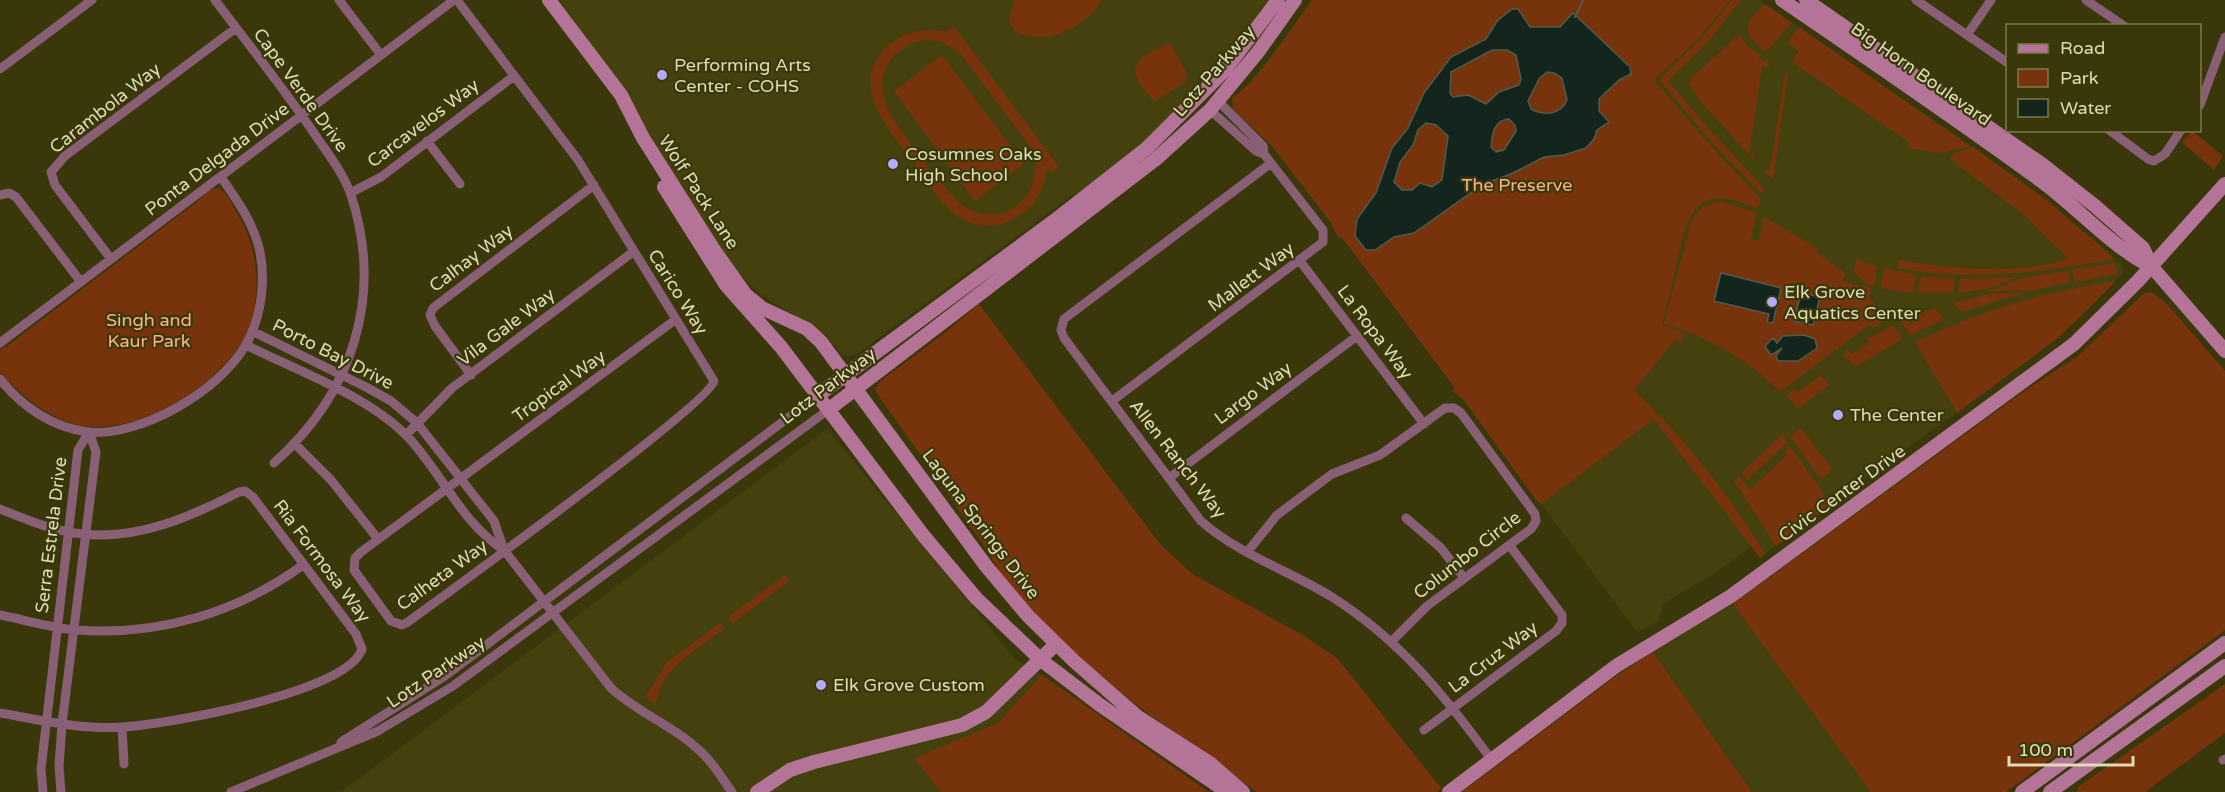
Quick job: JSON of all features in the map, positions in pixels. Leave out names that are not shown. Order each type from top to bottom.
[{"type":"street","points":[[0,69],[92,0]]},
{"type":"street","name":"Cape Verde Drive","points":[[215,0],[334,162],[351,194],[363,252],[365,297],[357,341],[318,418],[296,444],[274,463]]},
{"type":"street","points":[[339,0],[381,56]]},
{"type":"street","name":"Ponta Delgada Drive","points":[[0,343],[456,0]]},
{"type":"street","name":"Carico Way","points":[[456,0],[578,160],[675,320],[711,374],[713,386],[661,432],[504,550]]},
{"type":"street","name":"Wolf Pack Lane","points":[[539,0],[615,102],[638,146],[717,272],[817,396]]},
{"type":"street","name":"Wolf Pack Lane","points":[[549,0],[621,94],[643,138],[714,250],[746,295],[762,308],[812,333],[845,375]]},
{"type":"street","name":"Lotz Parkway","points":[[337,746],[345,738],[445,676],[1062,215],[1147,148],[1218,78],[1278,0]]},
{"type":"street","name":"Lotz Parkway","points":[[231,792],[293,768],[337,746],[400,720],[453,686],[828,410],[1107,199],[1156,159],[1213,105],[1258,52],[1295,0]]},
{"type":"street","name":"Big Horn Boulevard","points":[[1782,0],[2011,159],[2064,198],[2134,258],[2152,267]]},
{"type":"street","name":"Big Horn Boulevard","points":[[1806,0],[2043,165],[2143,248],[2152,267],[2225,351]]},
{"type":"street","points":[[1916,0],[2006,62]]},
{"type":"street","points":[[1967,35],[1991,0]]},
{"type":"street","points":[[2086,0],[2121,24]]},
{"type":"street","name":"Carambola Way","points":[[111,259],[55,184],[51,172],[65,156],[236,27]]},
{"type":"street","points":[[2201,101],[2225,37]]},
{"type":"street","name":"Carcavelos Way","points":[[351,194],[371,183],[514,76]]},
{"type":"street","points":[[2201,77],[2210,81]]},
{"type":"street","name":"Mallett Way","points":[[1112,401],[1317,248],[1324,235],[1264,154],[1256,151],[1213,105]]},
{"type":"street","points":[[2112,132],[2154,161],[2165,154],[2180,132]]},
{"type":"street","points":[[428,141],[460,184]]},
{"type":"street","name":"Allen Ranch Way","points":[[1271,163],[1064,320],[1061,330],[1064,338],[1201,521],[1223,538],[1330,596],[1392,641],[1430,678],[1491,759]]},
{"type":"street","points":[[0,379],[20,401],[40,415],[89,432],[136,426],[168,413],[220,375],[246,345],[258,312],[263,279],[258,245],[245,212],[220,177]]},
{"type":"street","name":"Civic Center Drive","points":[[1449,792],[1616,666],[1731,596],[2074,344],[2152,267],[2225,184]]},
{"type":"street","name":"Calhay Way","points":[[471,375],[435,326],[430,315],[433,308],[594,185]]},
{"type":"street","points":[[0,195],[9,193],[16,197],[81,282]]},
{"type":"street","name":"Vila Gale Way","points":[[406,435],[437,401],[633,252]]},
{"type":"street","name":"La Ropa Way","points":[[1300,261],[1424,423]]},
{"type":"street","name":"Tropical Way","points":[[460,477],[675,320]]},
{"type":"street","name":"Porto Bay Drive","points":[[252,331],[341,374],[390,401],[417,423],[494,521],[504,550]]},
{"type":"street","name":"Largo Way","points":[[1169,478],[1357,336]]},
{"type":"street","name":"Porto Bay Drive","points":[[246,345],[334,388],[379,414],[406,435],[482,533],[504,550],[611,688],[625,702],[700,752],[732,792]]},
{"type":"street","name":"Laguna Springs Drive","points":[[845,375],[986,566],[1056,644],[1138,717],[1210,764],[1243,792]]},
{"type":"street","points":[[817,396],[956,576],[1010,632],[1041,660],[1100,705],[1227,792]]},
{"type":"street","name":"Columbo Circle","points":[[1248,551],[1277,515],[1332,474],[1380,455],[1445,408],[1454,408],[1461,413],[1535,514],[1536,521],[1531,529],[1510,546],[1426,606],[1392,641]]},
{"type":"street","name":"Serra Estrela Drive","points":[[43,792],[41,769],[78,450],[89,432]]},
{"type":"street","name":"Serra Estrela Drive","points":[[61,792],[59,766],[62,724],[96,452],[89,432]]},
{"type":"street","points":[[296,444],[331,480],[378,538]]},
{"type":"street","name":"Calheta Way","points":[[460,477],[355,558],[354,570],[391,621],[397,624],[408,622],[504,550]]},
{"type":"street","name":"Ria Formosa Way","points":[[0,713],[62,724],[122,727],[160,723],[303,691],[322,683],[361,654],[361,642],[253,497],[245,491],[238,492],[192,516],[173,523],[142,530],[85,535]]},
{"type":"street","points":[[0,509],[34,522],[85,535]]},
{"type":"street","points":[[1406,518],[1441,549],[1464,578]]},
{"type":"street","name":"La Cruz Way","points":[[1424,730],[1556,631],[1562,623],[1562,615],[1510,546]]},
{"type":"street","points":[[0,615],[75,630],[132,630],[187,621],[239,603],[268,589],[303,565]]},
{"type":"street","points":[[2022,792],[2225,643]]},
{"type":"street","points":[[757,792],[790,770],[814,762],[962,725],[986,712],[1056,644]]},
{"type":"street","points":[[2056,790],[2225,666]]},
{"type":"street","points":[[122,727],[124,764]]},
{"type":"street","points":[[2056,790],[2061,776],[2100,745],[2110,727]]},
{"type":"street","points":[[2037,792],[2045,775]]},
{"type":"shaded area","name":"Cosumnes Oaks High School","points":[[560,0],[1271,0],[1225,61],[1179,111],[1099,181],[1071,196],[857,354],[850,356],[841,354],[827,336],[759,293],[732,267],[652,143],[632,103]]},
{"type":"shaded area","points":[[1312,0],[1759,0],[2016,177],[2098,243],[2122,265],[2124,272],[2076,321],[2039,353],[1853,487],[1760,558],[1751,547],[1714,574],[1663,603],[1659,621],[1637,632],[1463,399],[1452,391],[1455,388],[1344,240],[1337,236],[1332,224],[1272,146],[1233,109],[1232,98],[1240,94],[1268,60]]},
{"type":"shaded area","points":[[827,429],[1016,660],[1042,675],[998,723],[915,758],[941,792],[341,792]]},
{"type":"shaded area","points":[[1733,604],[1872,792],[1752,792],[1653,652]]},
{"type":"green space","points":[[1014,0],[1102,0],[1086,19],[1076,26],[1065,32],[1041,37],[1016,32],[1009,22]]},
{"type":"green space","name":"The Preserve","points":[[1312,0],[1730,0],[1696,41],[1654,80],[1705,140],[1761,199],[1758,209],[1738,201],[1722,198],[1709,200],[1700,205],[1692,214],[1681,243],[1662,325],[1685,334],[1681,343],[1675,340],[1634,390],[1705,468],[1765,554],[1760,558],[1654,419],[1541,504],[1537,501],[1463,399],[1452,391],[1455,388],[1344,240],[1337,236],[1332,224],[1272,146],[1233,109],[1232,98],[1265,65]]},
{"type":"green space","points":[[1732,0],[1741,0],[1707,43],[1668,81],[1763,187],[1762,194],[1715,146],[1659,80],[1700,40]]},
{"type":"green space","points":[[1765,4],[1792,23],[1766,52],[1749,35],[1748,29],[1752,18]]},
{"type":"green space","points":[[954,26],[1059,167],[1050,173],[1046,169],[1037,198],[1027,210],[1002,224],[987,226],[972,223],[957,216],[945,206],[895,139],[876,107],[871,91],[871,75],[877,59],[890,44],[917,31],[946,32]],"holes":[[[923,40],[939,41],[960,53],[1031,148],[1035,166],[1033,182],[1027,195],[1017,206],[1004,212],[989,214],[973,211],[958,202],[906,138],[885,102],[883,91],[885,71],[896,54],[913,43]]]},
{"type":"green space","points":[[1799,27],[1970,146],[1939,153],[1908,148],[1909,142],[1792,62],[1799,51],[1787,43]]},
{"type":"green space","points":[[1740,34],[1747,46],[1761,55],[1758,58],[1764,62],[1768,60],[1769,67],[1762,66],[1749,154],[1756,156],[1753,159],[1702,103],[1689,85],[1692,77]]},
{"type":"green space","points":[[1169,42],[1187,74],[1185,82],[1154,102],[1139,83],[1136,67],[1139,61],[1150,52]]},
{"type":"green space","points":[[942,55],[1024,164],[975,201],[894,91]]},
{"type":"green space","points":[[1785,73],[1788,76],[1773,179],[1763,170],[1770,170]]},
{"type":"green space","points":[[2193,132],[2223,156],[2214,170],[2182,142]]},
{"type":"green space","points":[[1973,147],[2048,201],[2115,259],[2007,274],[1953,274],[1898,268],[1899,260],[1962,268],[2007,269],[2069,259],[2023,214],[1950,159],[1954,153]]},
{"type":"green space","name":"Singh and Kaur Park","points":[[216,188],[227,195],[245,228],[256,274],[255,305],[246,334],[234,353],[217,372],[174,404],[126,423],[102,427],[79,425],[56,417],[26,397],[0,373],[0,348],[6,347],[198,201],[208,191]]},
{"type":"green space","name":"Elk Grove Aquatics Center","points":[[1719,201],[1757,213],[1751,240],[1759,240],[1764,217],[1817,248],[1816,252],[1846,274],[1842,281],[1871,288],[1869,298],[1888,318],[1874,328],[1870,324],[1836,350],[1834,348],[1833,352],[1780,392],[1754,369],[1726,350],[1696,335],[1664,324],[1692,219],[1703,207]]},
{"type":"green space","points":[[1856,259],[1877,266],[1874,287],[1868,285],[1854,272]]},
{"type":"green space","points":[[2115,263],[2117,274],[2074,282],[2072,270]]},
{"type":"green space","points":[[1884,268],[1916,275],[1913,293],[1881,288]]},
{"type":"green space","points":[[2068,271],[2070,282],[2035,290],[1989,291],[2027,277]]},
{"type":"green space","points":[[1921,276],[1955,279],[1953,293],[1918,293]]},
{"type":"green space","points":[[2019,277],[1987,289],[1958,293],[1960,279]]},
{"type":"green space","points":[[2116,281],[2058,338],[1957,413],[1915,342],[1963,321],[2013,304]]},
{"type":"green space","points":[[2025,292],[1962,312],[1953,303],[1989,294]]},
{"type":"green space","points":[[2152,292],[2168,305],[2225,371],[2225,630],[2006,792],[1871,792],[1733,604],[2023,392],[2078,356],[2144,293]]},
{"type":"green space","points":[[979,304],[1160,544],[1192,574],[1306,637],[1338,659],[1441,788],[1436,792],[1257,792],[1134,703],[1063,643],[1006,582],[979,538],[876,392],[877,385],[882,380]]},
{"type":"green space","points":[[1935,308],[1944,320],[1910,335],[1900,321],[1907,318],[1911,323],[1918,320],[1916,315]]},
{"type":"green space","points":[[1893,325],[1903,339],[1855,367],[1843,354],[1848,350],[1852,354],[1870,343],[1867,339]]},
{"type":"green space","points":[[1821,375],[1829,385],[1798,409],[1787,395],[1794,389],[1797,393]]},
{"type":"green space","points":[[1801,428],[1833,470],[1821,479],[1790,436]]},
{"type":"green space","points":[[1782,434],[1788,442],[1747,480],[1742,473]]},
{"type":"green space","points":[[1790,446],[1832,505],[1776,546],[1734,481],[1739,476],[1750,490],[1787,455],[1785,451]]},
{"type":"green space","points":[[785,575],[789,581],[733,623],[728,617]]},
{"type":"green space","points":[[720,623],[725,628],[672,670],[659,691],[656,704],[645,697],[667,662]]},
{"type":"green space","points":[[1653,652],[1752,792],[1462,792],[1619,674]]},
{"type":"green space","points":[[1042,675],[1208,792],[941,792],[914,758],[998,723]]},
{"type":"green space","points":[[2225,684],[2225,733],[2145,792],[2077,792],[2078,787]]},
{"type":"water","points":[[1512,9],[1518,9],[1530,27],[1560,27],[1573,13],[1630,67],[1631,74],[1619,80],[1599,99],[1599,111],[1609,122],[1597,130],[1594,139],[1586,148],[1564,155],[1544,157],[1513,173],[1482,185],[1414,233],[1394,237],[1375,250],[1366,250],[1355,236],[1357,219],[1376,193],[1392,148],[1408,128],[1424,93],[1451,57],[1486,39],[1497,21]],"holes":[[[1492,50],[1507,50],[1516,55],[1521,79],[1519,85],[1499,92],[1486,104],[1468,95],[1453,97],[1450,93],[1451,72]],[[1547,72],[1562,78],[1567,100],[1561,109],[1552,113],[1541,113],[1531,109],[1528,101],[1539,79]],[[1509,119],[1515,125],[1516,131],[1504,150],[1496,152],[1491,147],[1493,133],[1497,125]],[[1426,123],[1436,125],[1448,136],[1442,180],[1432,187],[1420,183],[1412,190],[1402,190],[1394,182],[1400,162],[1413,145],[1418,130]]]},
{"type":"water","points":[[1721,273],[1781,288],[1773,323],[1767,322],[1769,314],[1714,301]]},
{"type":"water","points":[[1801,293],[1820,297],[1813,325],[1794,321]]},
{"type":"water","points":[[1804,335],[1815,339],[1817,348],[1798,361],[1778,361],[1776,356],[1782,348],[1771,355],[1765,346],[1773,338],[1777,343],[1783,336]]},
{"type":"waterway","points":[[1575,17],[1583,0]]},
{"type":"place","name":"Performing Arts Center - COHS","points":[[662,75]]},
{"type":"place","name":"Cosumnes Oaks High School","points":[[893,164]]},
{"type":"place","name":"Elk Grove Aquatics Center","points":[[1772,302]]},
{"type":"place","name":"The Center","points":[[1838,415]]},
{"type":"place","name":"Elk Grove Custom","points":[[821,685]]}]
